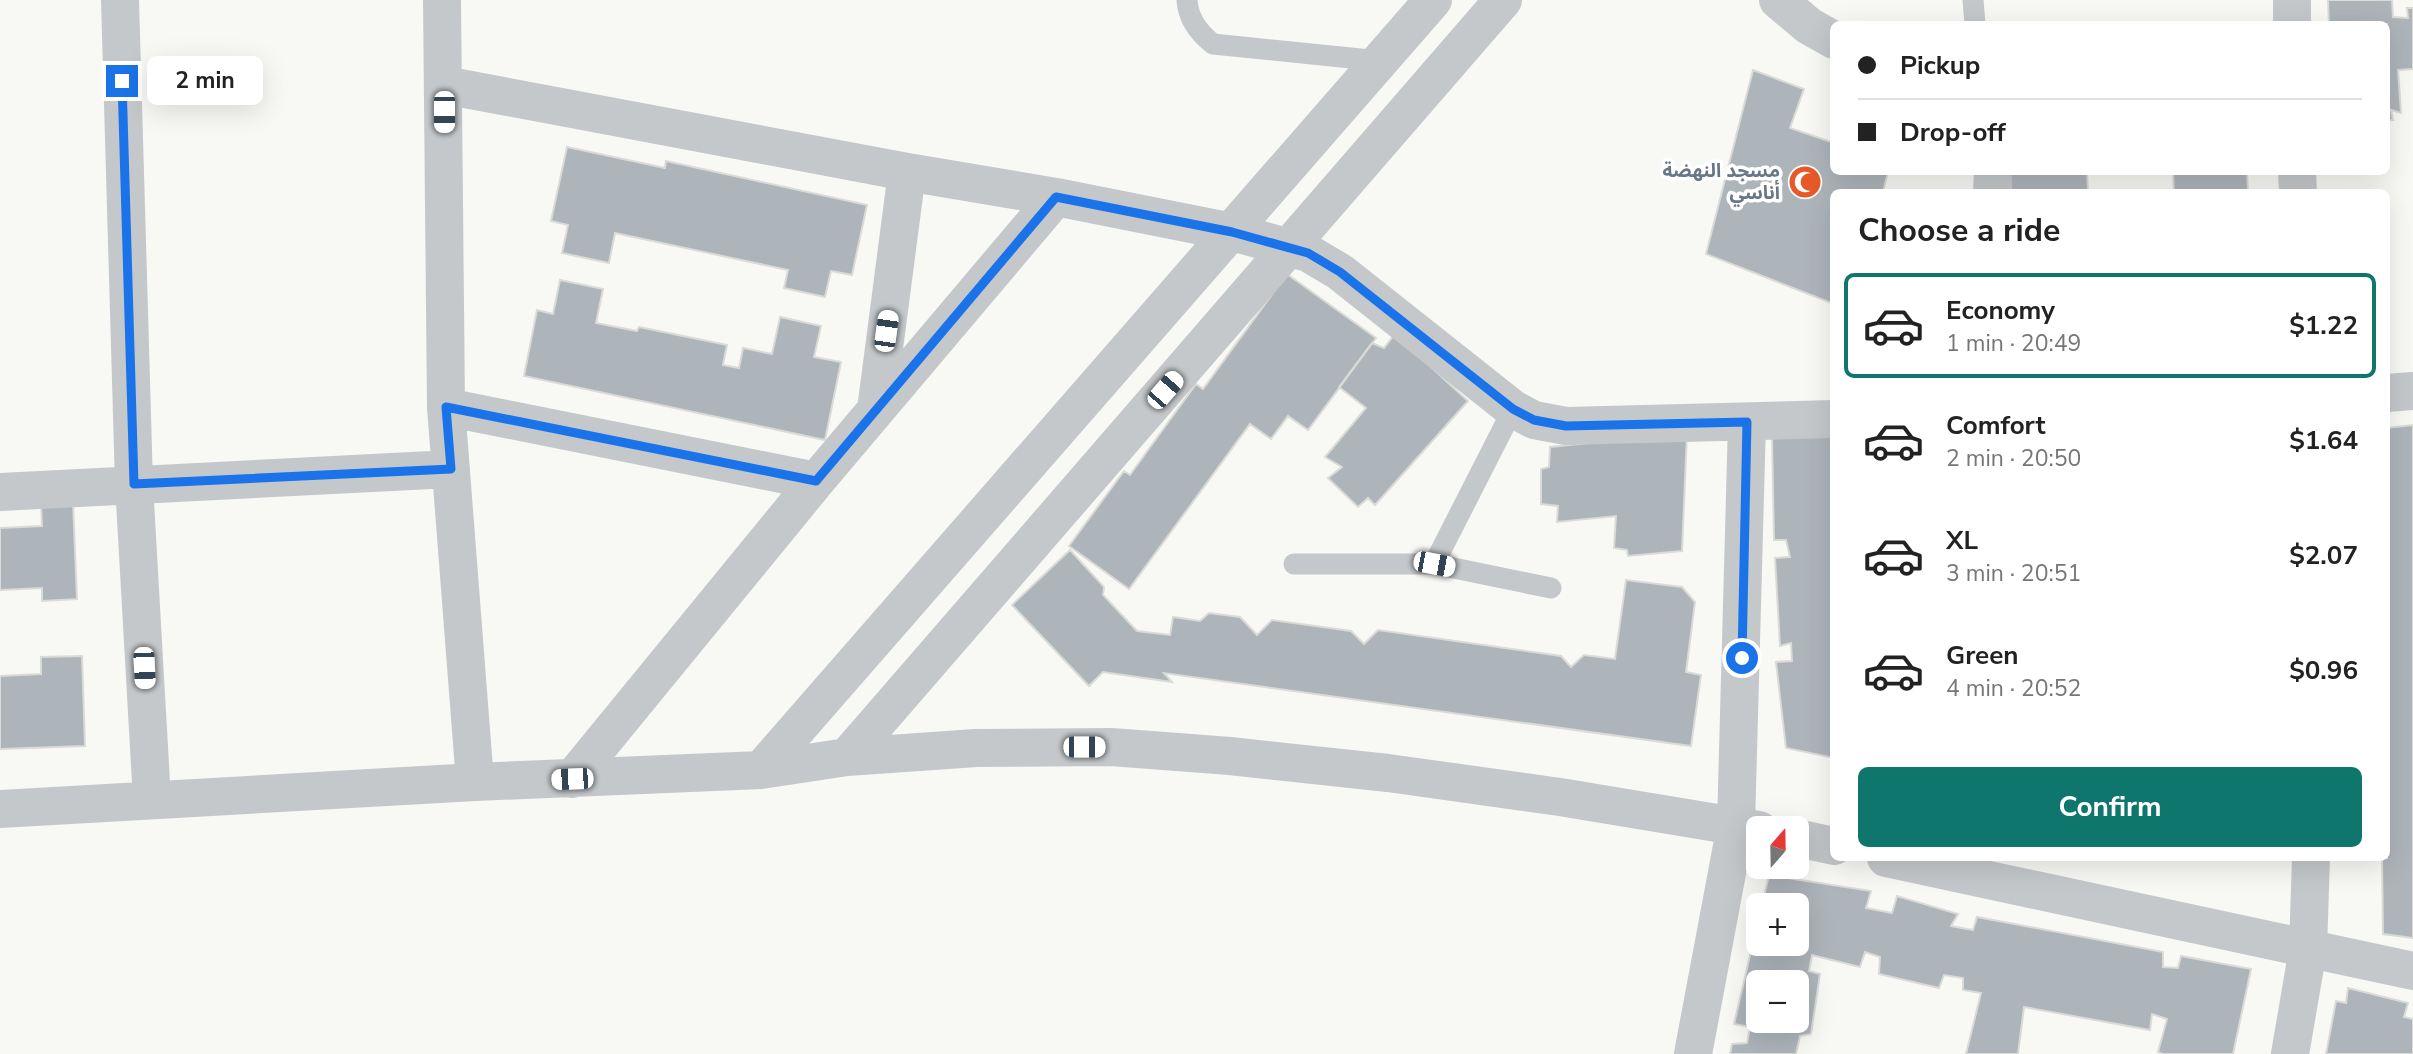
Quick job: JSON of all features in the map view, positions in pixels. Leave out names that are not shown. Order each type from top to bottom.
[{"type":"street","points":[[120,0],[134,484],[152,800]]},
{"type":"street","points":[[442,0],[446,407],[475,782]]},
{"type":"street","points":[[761,770],[1433,0]]},
{"type":"street","points":[[847,757],[1503,0]]},
{"type":"street","points":[[1778,0],[1808,26],[1830,38]]},
{"type":"street","points":[[2292,0],[2292,21]]},
{"type":"street","points":[[444,85],[907,172],[1056,197],[1232,232],[1289,247],[1308,253],[1340,272],[1513,409],[1534,420],[1566,426],[1830,419]]},
{"type":"street","points":[[876,410],[907,172]]},
{"type":"street","points":[[572,779],[816,481],[1056,197]]},
{"type":"street","points":[[2390,393],[2413,391]]},
{"type":"street","points":[[446,407],[816,481]]},
{"type":"street","points":[[1747,422],[1747,816]]},
{"type":"street","points":[[0,492],[451,469]]},
{"type":"street","points":[[0,809],[475,782],[761,770],[847,757],[975,748],[1124,748],[1388,773],[1560,797],[1746,828]]},
{"type":"street","points":[[1693,1054],[1746,832]]},
{"type":"street","points":[[1810,841],[1830,845]]},
{"type":"street","points":[[1900,861],[2413,971]]},
{"type":"street","points":[[2290,1054],[2308,949],[2311,861]]},
{"type":"lane","points":[[1186,0],[1199,33],[1213,44],[1380,61]]},
{"type":"lane","points":[[1973,0],[1975,21]]},
{"type":"lane","points":[[1434,564],[1513,409]]},
{"type":"lane","points":[[1294,564],[1434,564],[1551,588]]},
{"type":"building","points":[[2328,0],[2392,0],[2393,17],[2408,18],[2407,8],[2413,8],[2413,69],[2398,70],[2401,113],[2391,110],[2393,120],[2390,120],[2390,21],[2329,21]]},
{"type":"building","name":"مسجد النهضة أناسي","points":[[1753,70],[1804,89],[1790,128],[1830,142],[1830,175],[1887,175],[1884,189],[1830,189],[1830,302],[1706,254]]},
{"type":"building","points":[[567,147],[665,168],[666,161],[867,205],[852,275],[831,271],[825,297],[784,288],[788,270],[615,233],[609,263],[562,253],[568,225],[551,221]]},
{"type":"building","points":[[2010,175],[2087,175],[2088,189],[2011,189]]},
{"type":"building","points":[[2173,175],[2247,175],[2248,189],[2174,189]]},
{"type":"building","points":[[1287,274],[1376,338],[1308,430],[1288,416],[1271,439],[1250,424],[1129,589],[1069,546],[1124,471],[1130,475],[1196,384],[1203,389]]},
{"type":"building","points":[[560,280],[603,289],[596,323],[637,331],[639,327],[727,345],[723,365],[739,368],[743,348],[772,354],[780,317],[821,326],[814,357],[841,362],[825,440],[524,376],[537,310],[553,314]]},
{"type":"building","points":[[1395,334],[1468,401],[1375,505],[1368,498],[1358,507],[1328,478],[1342,467],[1325,457],[1366,408],[1339,387],[1372,343],[1384,348]]},
{"type":"building","points":[[2413,425],[2413,938],[2383,934],[2382,861],[2390,861],[2390,428]]},
{"type":"building","points":[[1830,431],[1830,757],[1786,748],[1776,662],[1792,661],[1791,643],[1780,646],[1775,558],[1790,557],[1786,540],[1774,540],[1772,438]]},
{"type":"building","points":[[1687,433],[1682,551],[1628,556],[1627,550],[1614,548],[1616,516],[1557,522],[1558,506],[1541,504],[1541,469],[1549,467],[1550,447]]},
{"type":"building","points":[[73,502],[77,599],[42,601],[42,588],[0,590],[0,528],[42,526],[41,503]]},
{"type":"building","points":[[1070,550],[1104,587],[1103,595],[1137,631],[1170,635],[1173,617],[1200,621],[1209,613],[1240,617],[1257,635],[1272,620],[1351,631],[1364,644],[1378,630],[1561,656],[1571,667],[1584,655],[1615,659],[1626,580],[1682,587],[1695,602],[1686,672],[1701,675],[1691,746],[1164,673],[1172,682],[1103,672],[1089,686],[1012,605]]},
{"type":"building","points":[[82,656],[85,746],[0,749],[0,676],[41,674],[41,657]]},
{"type":"building","points":[[1768,879],[1794,879],[1871,891],[1866,908],[1892,913],[1897,896],[1958,914],[1951,926],[1973,930],[1977,917],[2163,952],[2163,967],[2178,968],[2181,956],[2251,969],[2233,1054],[2158,1052],[2167,1019],[2152,1014],[2150,1030],[2024,1007],[2018,1054],[1966,1054],[1981,993],[1963,990],[1963,978],[1944,975],[1939,988],[1879,974],[1880,957],[1865,952],[1860,967],[1812,955],[1809,971],[1747,970],[1750,956],[1809,956],[1809,893],[1765,893]]},
{"type":"building","points":[[1809,971],[1820,974],[1811,1034],[1800,1036],[1796,1054],[1730,1054],[1732,1044],[1747,1043],[1749,1033],[1809,1033]]},
{"type":"building","points":[[1746,973],[1746,1026],[1734,1024]]},
{"type":"building","points":[[2348,988],[2408,1003],[2404,1017],[2413,1019],[2413,1054],[2326,1054],[2336,1001],[2346,1003]]},
{"type":"place","name":"مسجد النهضة أناسي","points":[[1805,182]]},
{"type":"route","points":[[122,81],[134,484],[451,469],[446,407],[816,481],[1056,197],[1232,232],[1308,253],[1340,272],[1513,409],[1534,420],[1566,426],[1747,422],[1742,658]]}]
